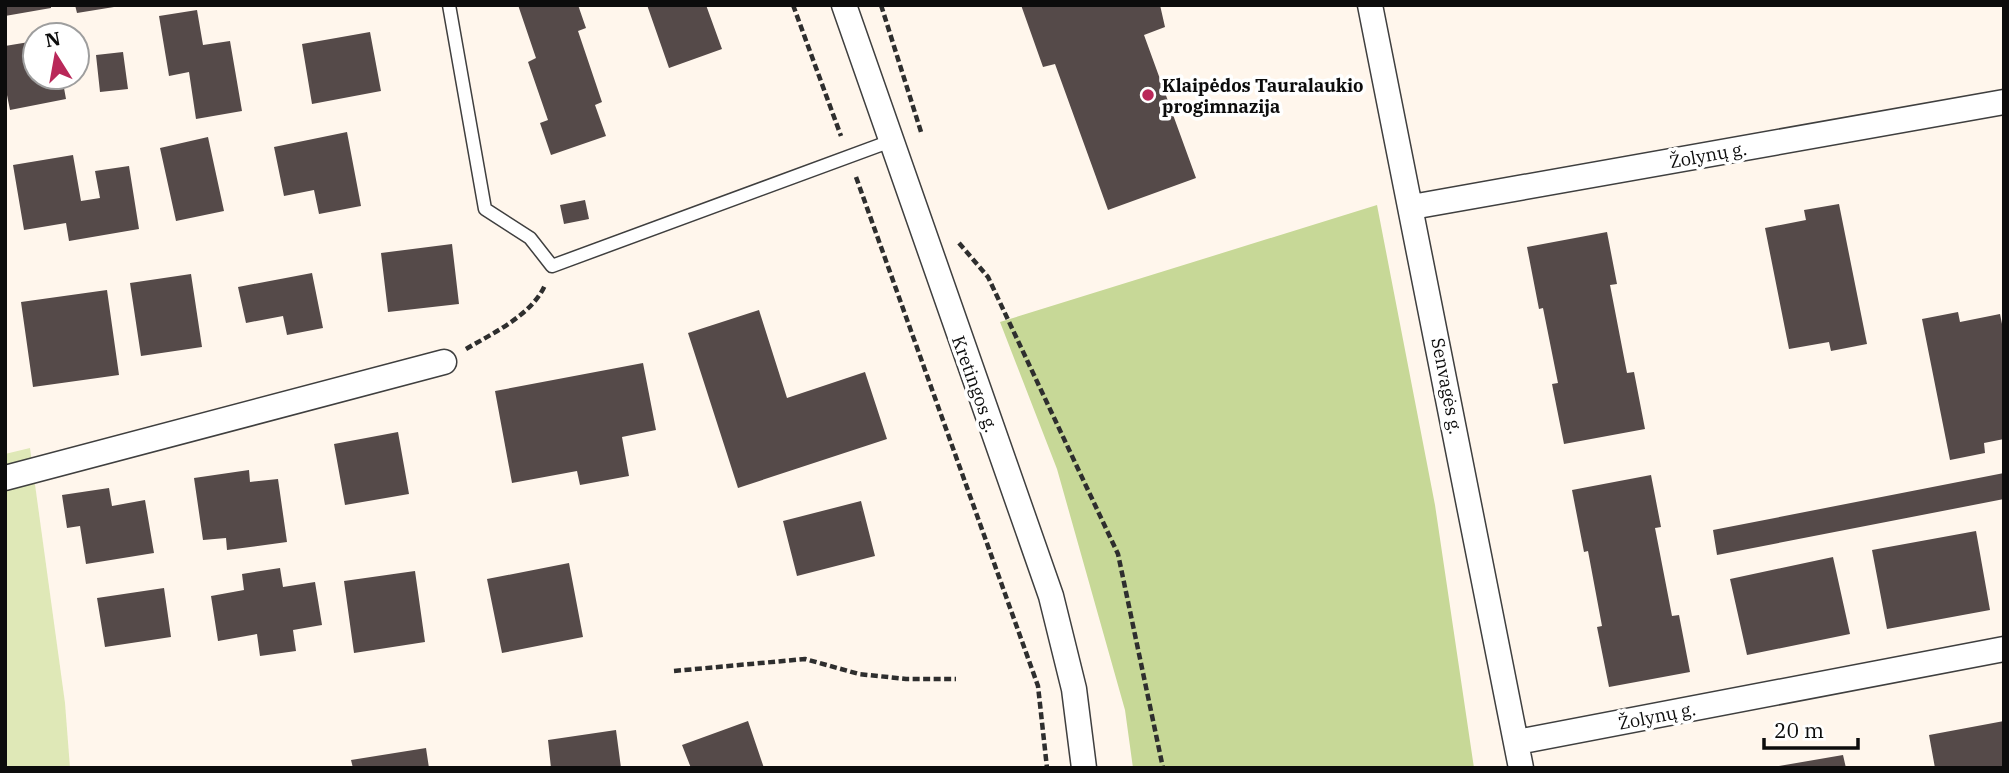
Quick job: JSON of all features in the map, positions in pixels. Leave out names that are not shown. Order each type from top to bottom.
[{"type":"street","name":"Kretingos g.","points":[[844,5],[1051,596],[1074,689],[1084,768]]},
{"type":"street","name":"Senvagės g.","points":[[1370,5],[1521,768]]},
{"type":"street","name":"Žolynų g.","points":[[1412,207],[2004,102]]},
{"type":"street","points":[[5,478],[444,362]]},
{"type":"street","name":"Žolynų g.","points":[[1517,742],[2004,649]]},
{"type":"lane","points":[[449,5],[485,209],[530,238],[552,266],[891,141]]},
{"type":"path","points":[[793,5],[1038,686],[1047,768]]},
{"type":"path","points":[[881,5],[927,148]]},
{"type":"path","points":[[955,239],[988,277],[1118,554],[1163,768]]},
{"type":"path","points":[[444,362],[511,323],[542,292],[552,266]]},
{"type":"path","points":[[674,671],[805,659],[859,674],[906,679],[956,679]]},
{"type":"green space","points":[[1377,205],[1435,505],[1474,768],[1133,768],[1125,710],[1057,469],[1000,322]]},
{"type":"green space","points":[[30,448],[65,703],[70,768],[5,768],[5,454]]},
{"type":"building","points":[[5,5],[51,5],[51,8],[5,16]]},
{"type":"building","points":[[75,5],[114,5],[114,7],[77,13]]},
{"type":"building","points":[[518,5],[578,5],[586,28],[578,31],[602,102],[595,105],[606,136],[551,155],[540,123],[548,120],[528,62],[536,58]]},
{"type":"building","points":[[647,5],[706,5],[722,49],[669,68]]},
{"type":"building","points":[[1021,5],[1160,5],[1165,27],[1144,35],[1196,178],[1108,210],[1055,64],[1043,67]]},
{"type":"building","points":[[197,10],[203,45],[230,41],[242,111],[196,119],[189,72],[169,76],[159,16]]},
{"type":"building","points":[[370,32],[381,91],[312,104],[302,44]]},
{"type":"building","points":[[21,43],[21,91],[65,91],[66,99],[10,110],[5,85],[5,46]]},
{"type":"building","points":[[123,52],[128,89],[100,92],[96,55]]},
{"type":"building","points":[[347,132],[361,206],[319,214],[314,190],[284,196],[274,147]]},
{"type":"building","points":[[208,137],[224,211],[176,221],[160,148]]},
{"type":"building","points":[[73,155],[81,201],[100,198],[95,171],[129,166],[139,229],[69,241],[66,223],[24,230],[13,165]]},
{"type":"building","points":[[585,200],[589,219],[564,224],[560,205]]},
{"type":"building","points":[[1839,204],[1867,344],[1831,351],[1829,342],[1789,349],[1765,228],[1806,220],[1804,210]]},
{"type":"building","points":[[1607,232],[1617,284],[1610,285],[1627,373],[1634,372],[1645,429],[1564,444],[1552,384],[1558,383],[1527,247]]},
{"type":"building","points":[[452,244],[459,304],[388,312],[381,253]]},
{"type":"building","points":[[312,273],[323,328],[287,335],[283,316],[246,323],[238,287]]},
{"type":"building","points":[[191,274],[202,347],[141,356],[130,283]]},
{"type":"building","points":[[107,290],[119,375],[33,387],[21,302]]},
{"type":"building","points":[[759,310],[787,398],[865,372],[887,439],[738,488],[688,333]]},
{"type":"building","points":[[1958,312],[1960,322],[2000,314],[2004,334],[2004,439],[1984,443],[1985,453],[1950,460],[1922,319]]},
{"type":"building","points":[[643,363],[656,430],[622,437],[629,476],[580,485],[577,471],[512,483],[495,391]]},
{"type":"building","points":[[398,432],[409,494],[345,505],[334,444]]},
{"type":"building","points":[[249,470],[250,482],[278,479],[287,542],[227,550],[226,538],[203,540],[194,478]]},
{"type":"building","points":[[2004,473],[2004,499],[1717,555],[1713,530]]},
{"type":"building","points":[[1651,475],[1661,527],[1655,528],[1672,616],[1679,615],[1690,672],[1609,687],[1597,627],[1602,626],[1588,551],[1584,552],[1572,490]]},
{"type":"building","points":[[109,488],[112,506],[145,500],[154,553],[86,564],[80,526],[67,528],[62,495]]},
{"type":"building","points":[[861,501],[875,556],[797,576],[783,521]]},
{"type":"building","points":[[1976,531],[1990,610],[1887,629],[1872,550]]},
{"type":"building","points":[[1833,557],[1850,634],[1747,655],[1730,579]]},
{"type":"building","points":[[569,563],[583,637],[502,653],[487,579]]},
{"type":"building","points":[[280,568],[283,587],[315,582],[322,625],[293,630],[296,651],[260,656],[257,634],[218,641],[211,596],[244,590],[242,574]]},
{"type":"building","points":[[415,571],[425,642],[354,653],[344,581]]},
{"type":"building","points":[[164,588],[171,637],[105,647],[97,598]]},
{"type":"building","points":[[748,721],[764,768],[691,768],[682,745]]},
{"type":"building","points":[[2004,721],[2004,768],[1935,768],[1929,735]]},
{"type":"building","points":[[616,730],[621,768],[551,768],[548,740]]},
{"type":"building","points":[[426,748],[429,768],[353,768],[351,760]]},
{"type":"building","points":[[1843,755],[1846,768],[1779,768],[1779,766]]},
{"type":"place","name":"Klaipėdos Tauralaukio progimnazija","points":[[1148,95]]}]
